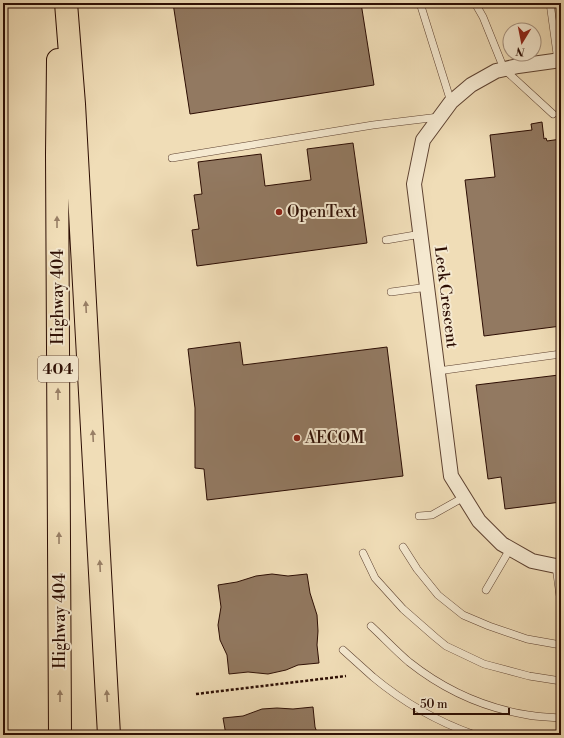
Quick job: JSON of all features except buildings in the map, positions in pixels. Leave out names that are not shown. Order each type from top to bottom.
[{"type":"highway","name":"Highway 404","points":[[59,3],[57,154],[60,735]]},
{"type":"highway","points":[[66,3],[74,104],[109,735]]},
{"type":"street","name":"Leek Crescent","points":[[559,566],[532,561],[502,544],[479,521],[451,476],[414,184],[424,140],[451,102],[471,85],[496,71],[518,66],[560,61]]},
{"type":"lane","points":[[420,3],[451,102]]},
{"type":"lane","points":[[475,3],[483,16],[504,69],[553,114]]},
{"type":"lane","points":[[550,3],[560,61]]},
{"type":"lane","points":[[172,158],[373,125],[440,117]]},
{"type":"lane","points":[[386,240],[421,234]]},
{"type":"lane","points":[[391,292],[428,287]]},
{"type":"lane","points":[[438,371],[561,354]]},
{"type":"lane","points":[[419,516],[432,515],[464,497]]},
{"type":"lane","points":[[403,546],[417,569],[438,595],[463,615],[489,626],[528,639],[561,645]]},
{"type":"lane","points":[[486,590],[510,549]]},
{"type":"lane","points":[[363,552],[375,578],[403,608],[435,638],[446,646],[484,664],[530,676],[561,681]]},
{"type":"lane","points":[[559,566],[561,604]]},
{"type":"lane","points":[[372,626],[401,656],[433,679],[457,693],[493,708],[528,716],[561,718]]},
{"type":"lane","points":[[343,650],[373,677],[412,705],[453,727],[475,735]]},
{"type":"path","points":[[196,694],[346,676]]},
{"type":"place","name":"OpenText","points":[[279,212]]},
{"type":"place","name":"AECOM","points":[[297,438]]}]
